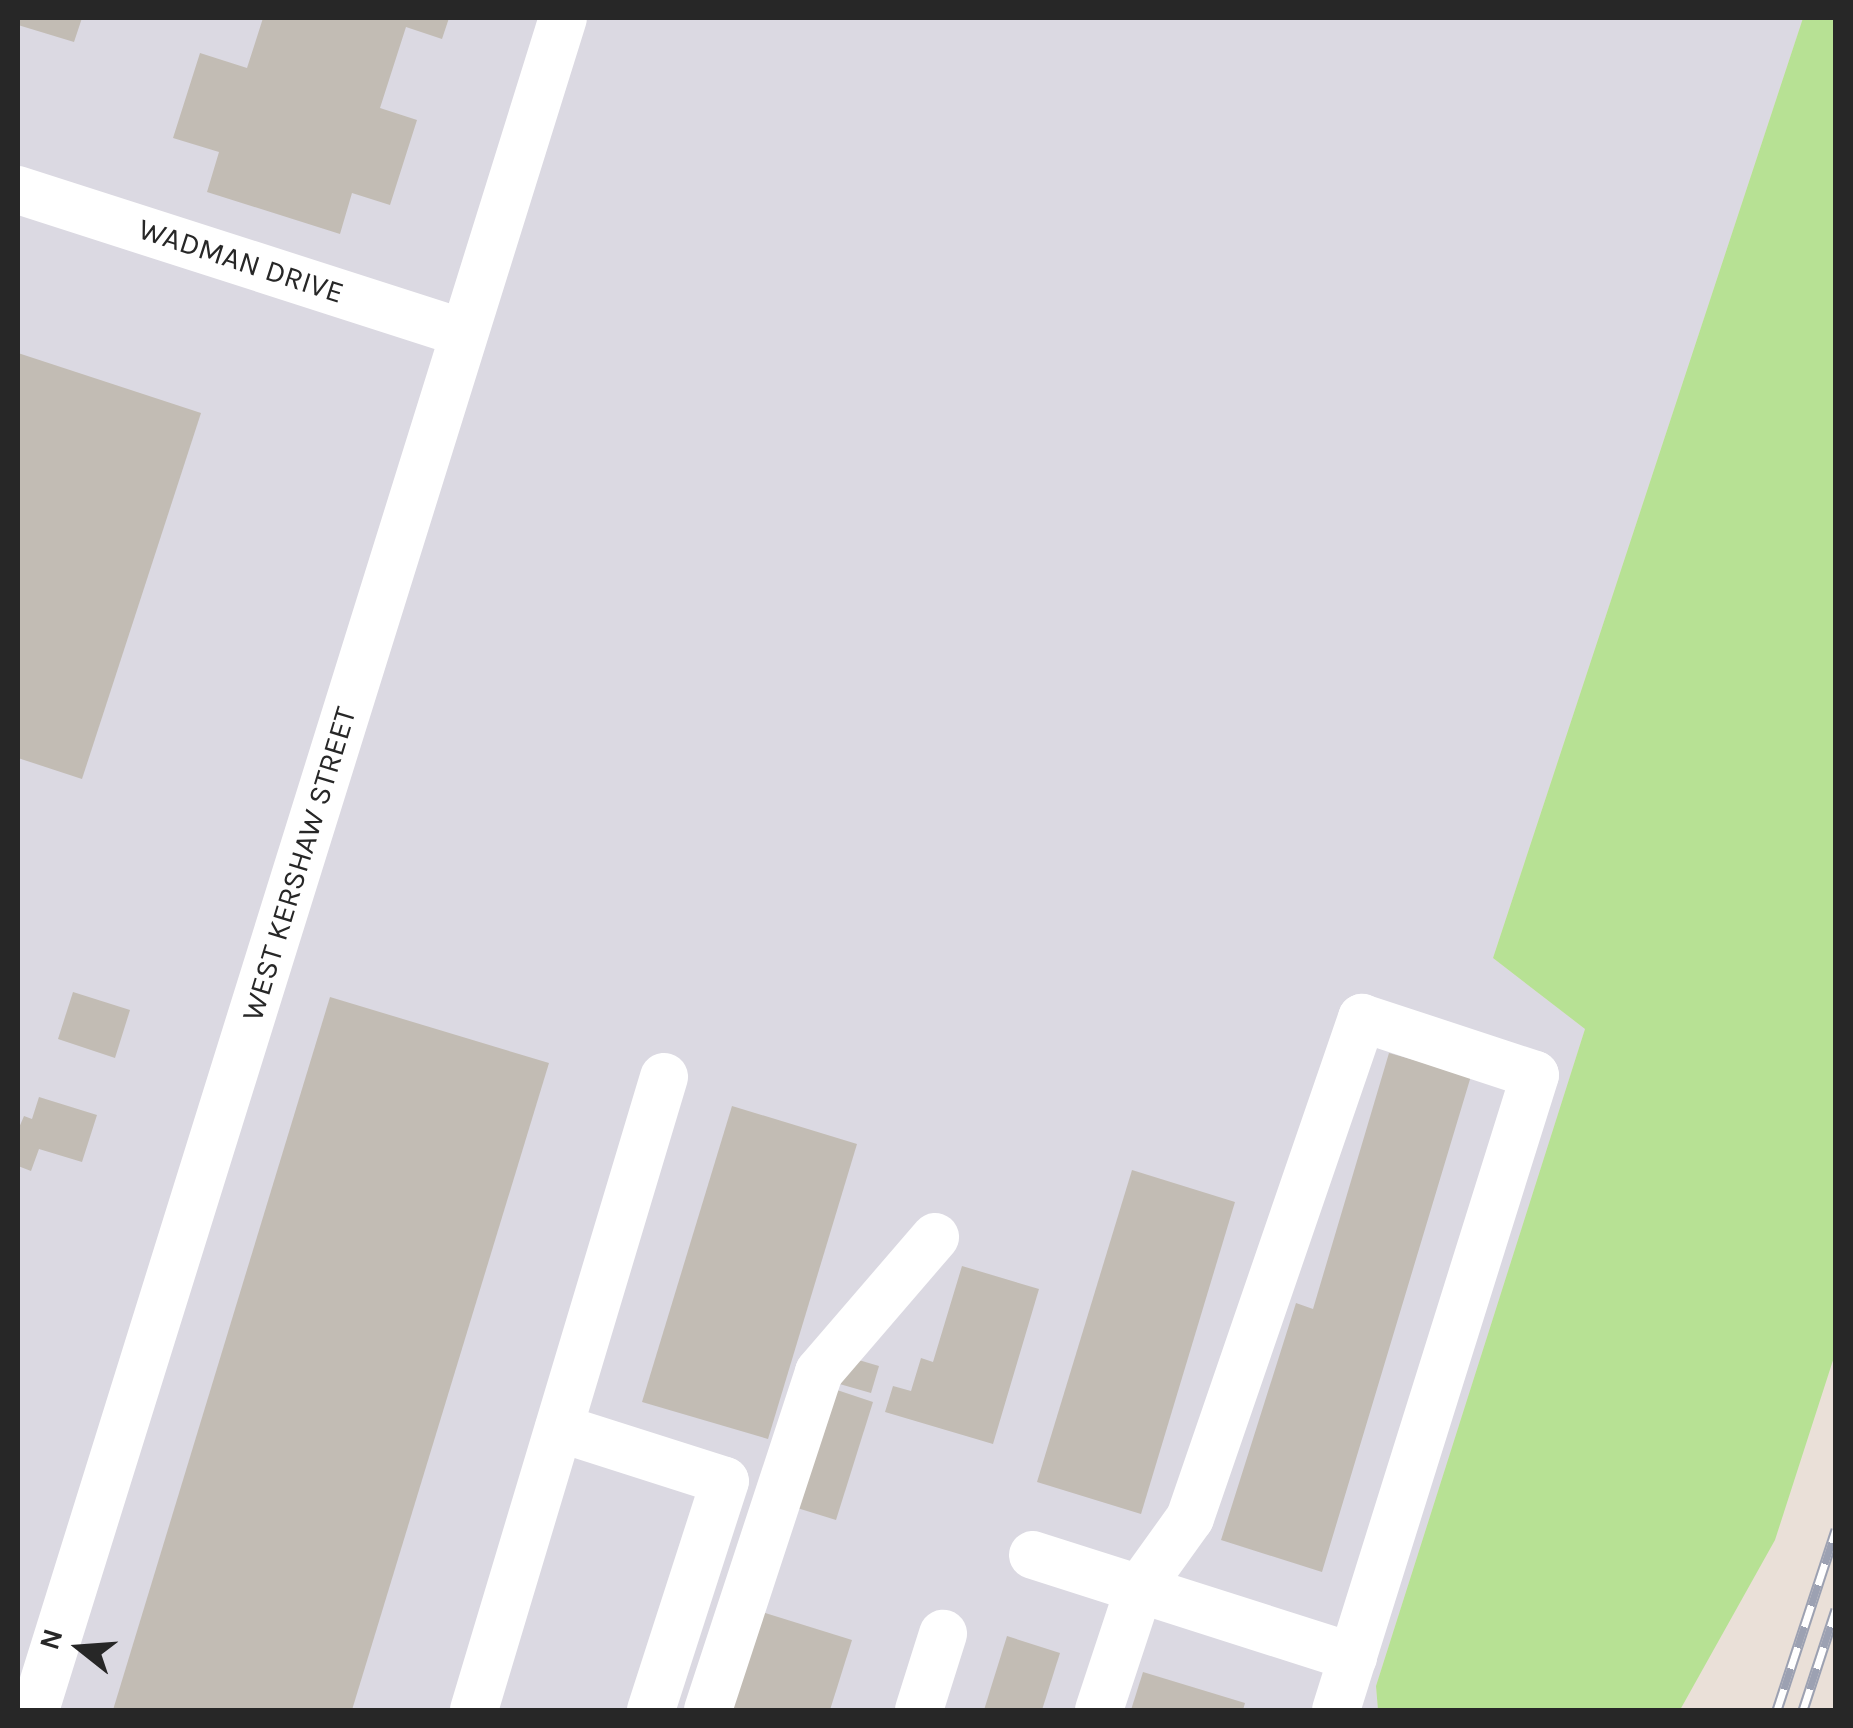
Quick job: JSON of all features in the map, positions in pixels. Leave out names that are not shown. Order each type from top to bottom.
[{"type":"street","name":"WEST KERSHAW STREET","points":[[35,1710],[563,18]]},
{"type":"street","name":"WADMAN DRIVE","points":[[18,190],[464,333]]},
{"type":"street","points":[[1100,1710],[1138,1589],[1190,1518],[1362,1018],[1536,1075],[1336,1710]]},
{"type":"street","points":[[474,1710],[664,1077]]},
{"type":"street","points":[[708,1710],[819,1372],[935,1237]]},
{"type":"street","points":[[559,1428],[725,1481],[651,1710]]},
{"type":"street","points":[[1033,1556],[1353,1657]]},
{"type":"street","points":[[919,1710],[943,1634]]},
{"type":"shaded area","points":[[18,18],[1803,18],[1493,958],[1585,1029],[1376,1686],[1378,1710],[18,1710]]},
{"type":"green space","points":[[1803,18],[1836,18],[1835,1354],[1775,1540],[1680,1710],[1378,1710],[1376,1686],[1585,1029],[1493,958]]},
{"type":"building","points":[[18,18],[82,18],[74,42],[18,25]]},
{"type":"building","points":[[263,18],[449,18],[442,39],[406,27],[380,108],[417,120],[390,205],[352,193],[340,234],[207,192],[219,152],[173,138],[200,53],[247,68]]},
{"type":"building","points":[[18,353],[201,413],[82,779],[18,758]]},
{"type":"building","points":[[73,992],[130,1010],[115,1058],[58,1039]]},
{"type":"building","points":[[330,997],[549,1063],[352,1710],[113,1710]]},
{"type":"building","points":[[1389,1053],[1471,1076],[1322,1572],[1221,1540],[1296,1303],[1313,1309]]},
{"type":"building","points":[[39,1097],[97,1115],[82,1162],[39,1149],[31,1171],[18,1166],[18,1130],[24,1116],[32,1119]]},
{"type":"building","points":[[732,1106],[857,1144],[768,1439],[642,1402]]},
{"type":"building","points":[[1132,1170],[1235,1202],[1141,1514],[1037,1482]]},
{"type":"building","points":[[962,1266],[1039,1289],[993,1444],[885,1412],[893,1386],[911,1391],[921,1358],[933,1362]]},
{"type":"building","points":[[845,1356],[879,1366],[871,1393],[836,1383]]},
{"type":"building","points":[[831,1388],[873,1402],[836,1520],[794,1507]]},
{"type":"building","points":[[762,1612],[852,1640],[830,1710],[731,1710]]},
{"type":"building","points":[[1007,1636],[1060,1653],[1042,1710],[984,1710]]},
{"type":"building","points":[[1143,1672],[1245,1703],[1243,1710],[1131,1710]]},
{"type":"railway","points":[[1777,1710],[1836,1529]]},
{"type":"railway","points":[[1803,1710],[1836,1609]]}]
